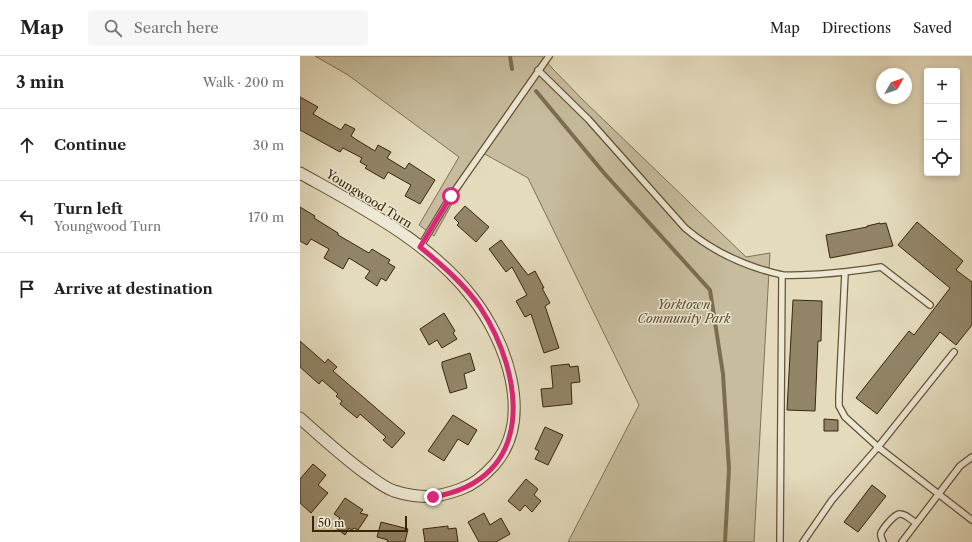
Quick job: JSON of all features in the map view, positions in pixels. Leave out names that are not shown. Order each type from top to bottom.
[{"type":"street","name":"Youngwood Turn","points":[[300,173],[386,223],[420,247],[443,266],[472,296],[480,308],[504,355],[513,390],[514,407],[508,444],[500,457],[478,480],[451,493],[433,497],[410,495],[393,490],[378,482],[342,455],[300,418]]},
{"type":"lane","points":[[420,247],[451,196],[549,56]]},
{"type":"lane","points":[[538,70],[588,119],[685,228],[717,251],[744,264],[782,275],[825,275],[881,267],[930,305]]},
{"type":"lane","points":[[845,273],[839,406],[845,417],[878,447],[972,520]]},
{"type":"lane","points":[[780,542],[782,275]]},
{"type":"lane","points":[[803,542],[832,500],[878,447],[954,352]]},
{"type":"lane","points":[[902,542],[960,466],[972,457]]},
{"type":"lane","points":[[883,542],[881,533],[893,517],[899,514],[904,515],[916,523]]},
{"type":"green space","name":"Yorktown Community Park","points":[[315,56],[542,56],[582,99],[746,257],[770,253],[754,542],[568,542],[639,405],[528,178],[481,152],[434,236],[419,225],[459,157],[348,75]]},
{"type":"building","points":[[300,97],[318,107],[313,114],[341,130],[345,124],[355,129],[351,136],[357,140],[375,151],[378,145],[391,152],[387,158],[405,169],[409,163],[435,180],[420,204],[405,196],[411,185],[388,172],[384,179],[365,168],[367,166],[360,162],[362,158],[343,148],[340,152],[300,130]]},
{"type":"building","points":[[465,206],[489,227],[476,242],[457,225],[459,223],[454,218]]},
{"type":"building","points":[[300,207],[315,216],[314,218],[338,233],[338,235],[369,253],[372,249],[390,260],[388,263],[395,267],[386,281],[381,278],[377,286],[365,278],[370,271],[349,258],[343,269],[324,258],[329,249],[311,239],[307,245],[300,241]]},
{"type":"building","points":[[917,222],[963,261],[956,270],[972,282],[972,325],[956,345],[940,332],[877,414],[856,398],[909,331],[914,335],[950,288],[898,245]]},
{"type":"building","points":[[886,223],[893,246],[830,258],[826,235]]},
{"type":"building","points":[[501,240],[528,275],[535,271],[550,303],[545,306],[559,348],[544,353],[531,314],[525,317],[516,301],[527,295],[512,267],[506,272],[489,249]]},
{"type":"building","points":[[793,300],[822,301],[821,341],[818,341],[815,411],[787,410]]},
{"type":"building","points":[[444,313],[455,331],[453,333],[457,339],[442,348],[437,340],[429,345],[420,329]]},
{"type":"building","points":[[300,341],[325,363],[328,359],[337,367],[333,371],[405,433],[392,448],[383,440],[386,437],[360,414],[357,418],[340,404],[342,401],[336,396],[338,394],[322,380],[319,384],[300,367]]},
{"type":"building","points":[[470,353],[475,370],[464,374],[467,388],[450,393],[442,362]]},
{"type":"building","points":[[569,364],[570,367],[578,366],[580,382],[571,383],[572,404],[543,407],[541,389],[553,388],[551,366]]},
{"type":"building","points":[[453,415],[477,430],[468,445],[458,439],[444,461],[428,451]]},
{"type":"building","points":[[824,419],[838,420],[838,431],[824,431]]},
{"type":"building","points":[[545,427],[563,435],[548,465],[535,459],[539,451],[535,449]]},
{"type":"building","points":[[313,464],[326,475],[318,485],[328,493],[311,513],[300,503],[300,479]]},
{"type":"building","points":[[526,479],[538,489],[534,495],[541,501],[532,512],[525,505],[520,511],[508,501]]},
{"type":"building","points":[[872,485],[886,496],[858,532],[844,522]]},
{"type":"building","points":[[345,498],[363,510],[360,513],[368,515],[358,530],[354,528],[352,530],[349,528],[345,535],[336,528],[339,522],[337,521],[340,518],[334,514]]},
{"type":"building","points":[[484,513],[490,525],[501,518],[510,534],[496,542],[479,542],[468,522]]},
{"type":"building","points":[[381,522],[408,529],[405,542],[387,542],[388,540],[377,537]]},
{"type":"building","points":[[448,526],[448,529],[456,528],[458,542],[425,542],[423,529]]},
{"type":"waterway","points":[[510,56],[512,69]]},
{"type":"waterway","points":[[536,91],[604,173],[710,290],[723,374],[729,469],[725,542]]},
{"type":"route","points":[[433,497],[451,493],[466,487],[478,480],[489,470],[500,457],[508,444],[514,407],[510,373],[504,355],[480,308],[472,296],[458,281],[420,247],[451,196]]}]
